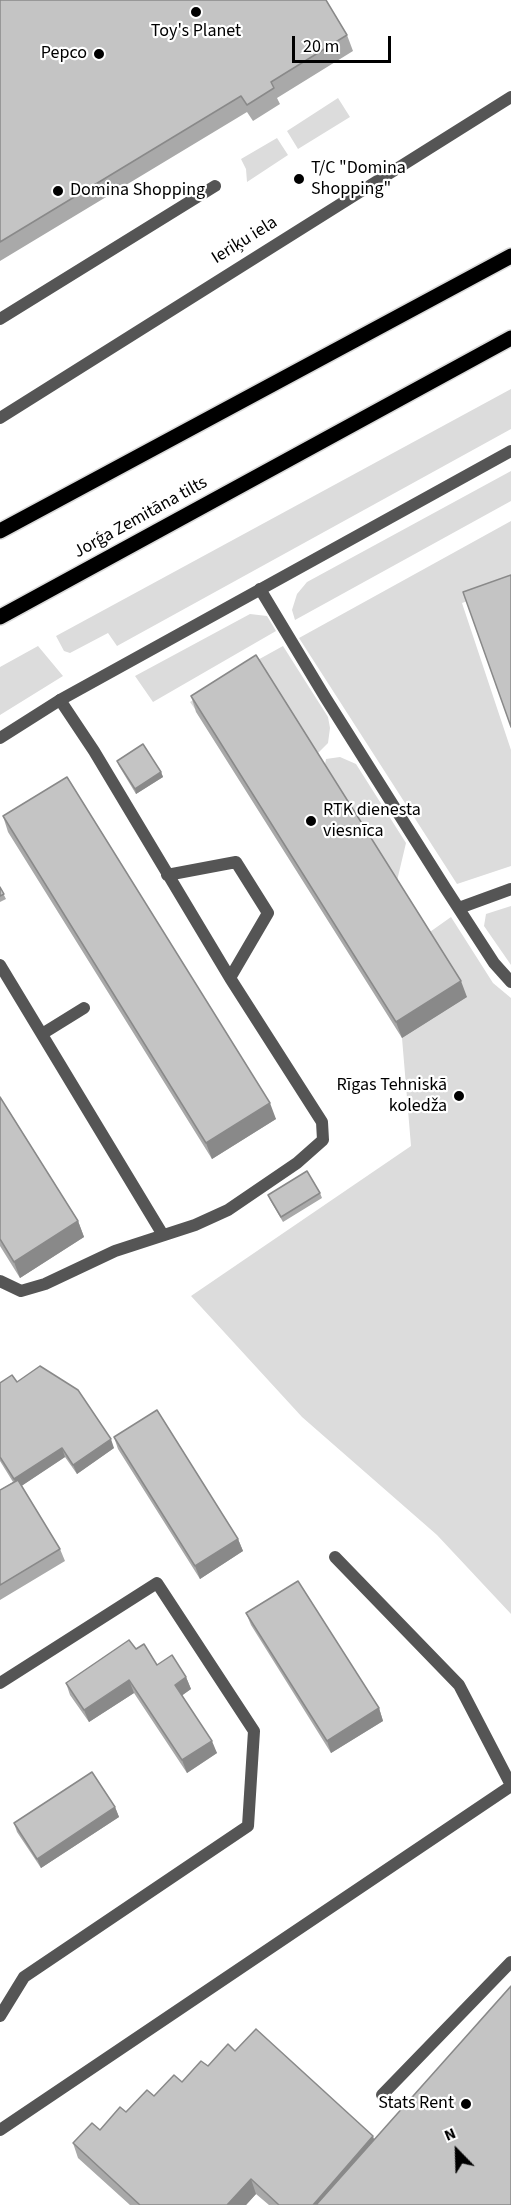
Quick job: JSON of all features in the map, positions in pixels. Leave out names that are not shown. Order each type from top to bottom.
[{"type":"main road","points":[[0,531],[511,256]]},
{"type":"main road","name":"Jorģa Zemitāna tilts","points":[[0,617],[511,339]]},
{"type":"street","name":"Ieriķu iela","points":[[0,418],[511,97]]},
{"type":"street","points":[[0,319],[215,186]]},
{"type":"street","points":[[0,738],[60,700],[511,451]]},
{"type":"street","points":[[261,589],[325,697],[459,908],[494,963],[511,982]]},
{"type":"street","points":[[0,1281],[21,1291],[115,1251],[195,1225],[228,1210],[297,1164],[323,1140],[322,1122],[230,978],[94,751],[60,700]]},
{"type":"street","points":[[167,875],[236,862],[268,913],[230,978]]},
{"type":"street","points":[[459,908],[511,889]]},
{"type":"street","points":[[0,965],[163,1235]]},
{"type":"street","points":[[42,1035],[84,1008]]},
{"type":"street","points":[[0,2130],[511,1786],[459,1685],[335,1557]]},
{"type":"street","points":[[0,1683],[157,1583],[254,1731],[248,1826],[24,1977],[0,2016]]},
{"type":"street","points":[[382,2095],[511,1962]]},
{"type":"shaded area","points":[[338,98],[350,117],[298,149],[287,131]]},
{"type":"shaded area","points":[[277,138],[288,155],[247,182],[246,169],[241,159]]},
{"type":"shaded area","points":[[511,389],[511,429],[117,646],[108,633],[70,653],[64,651],[56,636]]},
{"type":"shaded area","points":[[511,471],[511,501],[295,620],[292,610],[297,594],[307,582]]},
{"type":"shaded area","points":[[511,521],[511,585],[462,603],[511,750],[511,866],[457,884],[299,638]]},
{"type":"shaded area","points":[[250,614],[267,616],[276,631],[153,702],[135,676]]},
{"type":"shaded area","points":[[38,646],[63,676],[0,715],[0,667]]},
{"type":"shaded area","points":[[283,646],[328,717],[330,728],[328,743],[317,754],[262,666],[195,709],[190,702]]},
{"type":"shaded area","points":[[340,757],[356,764],[406,843],[396,885],[324,770],[326,759]]},
{"type":"shaded area","points":[[511,906],[511,965],[484,926],[486,914]]},
{"type":"shaded area","name":"Rīgas Tehniskā koledža","points":[[451,917],[493,983],[511,998],[511,1614],[437,1535],[302,1417],[191,1296],[411,1146],[402,1038],[467,997],[427,934]]},
{"type":"building","name":"Domina Shopping","points":[[0,0],[326,0],[347,35],[271,82],[274,88],[247,105],[241,96],[0,242]]},
{"type":"building","points":[[511,575],[511,727],[463,592]]},
{"type":"building","name":"RTK dienesta viesnīca","points":[[256,655],[461,981],[396,1022],[191,696]]},
{"type":"building","points":[[143,744],[161,772],[135,789],[117,761]]},
{"type":"building","points":[[67,777],[270,1103],[206,1143],[3,816]]},
{"type":"building","points":[[0,1097],[78,1221],[14,1262],[0,1239]]},
{"type":"building","points":[[307,1171],[320,1193],[281,1217],[268,1195]]},
{"type":"building","points":[[40,1366],[78,1390],[111,1439],[73,1465],[62,1448],[14,1479],[0,1457],[0,1383],[12,1375],[17,1382]]},
{"type":"building","points":[[157,1410],[238,1539],[195,1566],[114,1437]]},
{"type":"building","points":[[18,1480],[60,1549],[0,1585],[0,1490]]},
{"type":"building","points":[[298,1581],[379,1708],[327,1741],[246,1613]]},
{"type":"building","points":[[129,1640],[136,1649],[144,1644],[157,1665],[172,1655],[186,1677],[175,1685],[212,1741],[182,1760],[129,1680],[84,1710],[66,1683]]},
{"type":"building","points":[[92,1772],[115,1807],[37,1859],[14,1823]]},
{"type":"building","name":"Stats Rent","points":[[511,1986],[511,2205],[316,2205]]},
{"type":"building","points":[[256,2029],[373,2136],[313,2205],[279,2205],[251,2179],[227,2205],[140,2205],[73,2143],[92,2123],[100,2130],[120,2107],[126,2112],[147,2090],[154,2096],[174,2075],[182,2082],[201,2061],[208,2066],[228,2044],[235,2051]]},
{"type":"place","name":"Toy's Planet","points":[[196,12]]},
{"type":"place","name":"Pepco","points":[[99,54]]},
{"type":"place","name":"T/C \"Domina Shopping\"","points":[[299,179]]},
{"type":"place","name":"Domina Shopping","points":[[58,191]]},
{"type":"place","name":"RTK dienesta viesnīca","points":[[311,821]]},
{"type":"place","name":"Rīgas Tehniskā koledža","points":[[459,1096]]},
{"type":"place","name":"Stats Rent","points":[[466,2104]]}]
